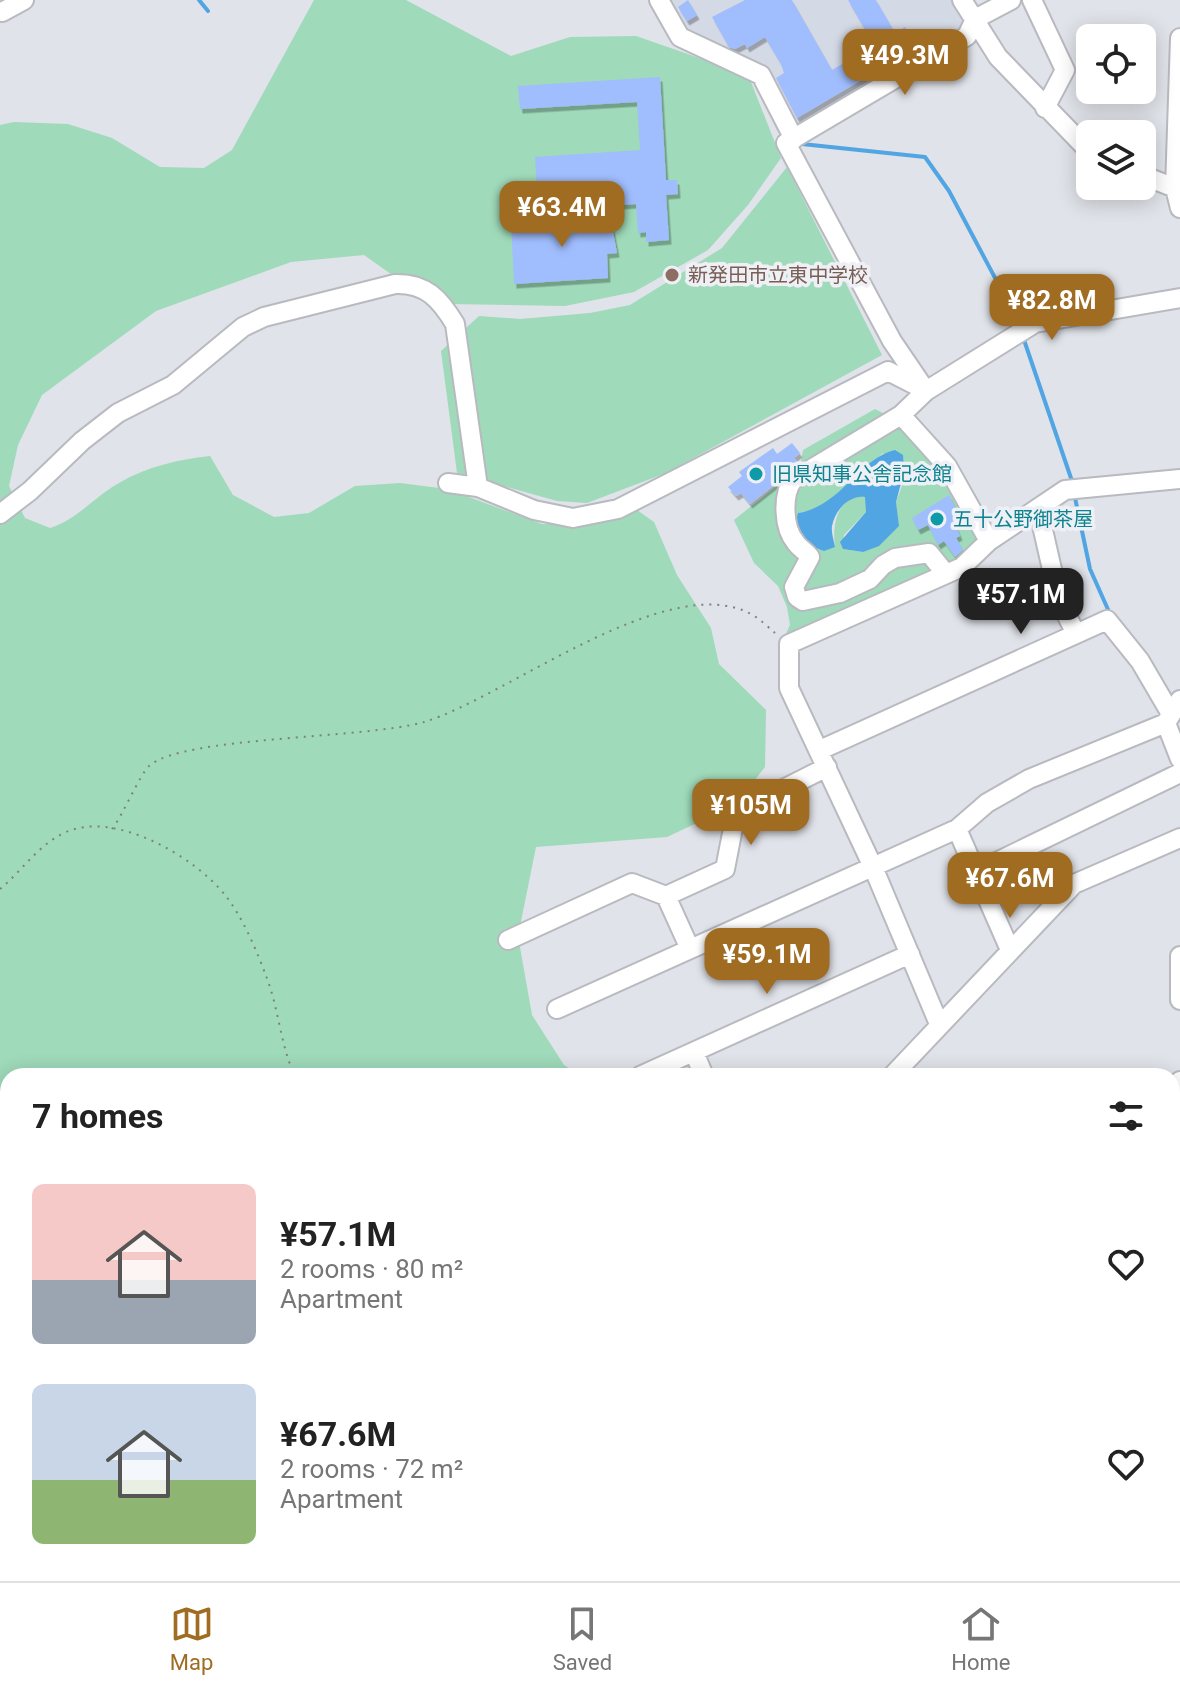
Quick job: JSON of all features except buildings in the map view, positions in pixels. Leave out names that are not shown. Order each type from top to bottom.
[{"type":"street","points":[[2,12],[24,0]]},
{"type":"street","points":[[659,0],[680,37],[761,75],[794,139]]},
{"type":"street","points":[[962,0],[998,57],[1076,138]]},
{"type":"street","points":[[926,391],[892,341],[786,143],[967,36],[975,19],[1011,0]]},
{"type":"street","points":[[1032,0],[1065,70],[1045,108]]},
{"type":"street","points":[[1180,38],[1175,188],[1180,208]]},
{"type":"street","points":[[1156,181],[1175,188]]},
{"type":"street","points":[[0,514],[118,413],[173,385],[243,327],[264,317],[395,284],[413,284],[428,290],[442,302],[455,324],[478,487]]},
{"type":"street","points":[[946,574],[929,553],[895,558],[870,579],[840,593],[803,601],[797,597],[794,587],[810,557],[795,543],[788,525],[786,489],[793,480],[894,416],[901,415],[926,391],[1035,323],[1180,298]]},
{"type":"street","points":[[448,483],[478,487],[534,510],[573,518],[618,509],[888,371],[926,391]]},
{"type":"street","points":[[901,415],[947,466],[989,541]]},
{"type":"street","points":[[939,1024],[873,867],[789,688],[789,644],[962,567],[989,541],[1065,490],[1180,479]]},
{"type":"street","points":[[1038,508],[1059,600],[1076,634]]},
{"type":"street","points":[[803,601],[803,613],[812,633]]},
{"type":"street","points":[[666,896],[725,869],[736,813],[824,758],[1107,620],[1140,661],[1172,712],[1180,759]]},
{"type":"street","points":[[557,1009],[957,829],[987,803],[1029,779],[1172,712]]},
{"type":"street","points":[[976,872],[1180,773]]},
{"type":"street","points":[[957,829],[1010,950]]},
{"type":"street","points":[[899,1068],[1074,884],[1180,838]]},
{"type":"street","points":[[508,940],[632,883],[666,896],[690,949]]},
{"type":"street","points":[[658,1068],[910,954]]},
{"type":"street","points":[[1180,956],[1180,1000]]},
{"type":"street","points":[[694,1052],[701,1068]]},
{"type":"path","points":[[112,829],[149,766],[177,754],[241,743],[380,732],[424,722],[626,623],[700,605],[734,608],[751,614],[789,644]]},
{"type":"path","points":[[0,889],[37,850],[64,833],[83,827],[112,829],[157,842],[205,875],[227,897],[266,974],[293,1068]]},
{"type":"shaded area","points":[[668,0],[951,0],[968,24],[965,33],[798,130],[760,67],[689,33]]},
{"type":"green space","points":[[314,0],[406,0],[511,56],[570,37],[636,36],[731,69],[751,82],[781,158],[748,205],[708,250],[634,292],[565,306],[449,304],[405,284],[364,255],[291,262],[156,311],[42,395],[18,445],[9,486],[25,518],[50,528],[141,472],[210,456],[233,495],[274,517],[309,513],[355,486],[400,483],[447,489],[542,524],[592,523],[637,510],[654,522],[677,575],[711,628],[719,664],[766,710],[765,767],[735,805],[667,837],[536,847],[518,936],[532,1015],[569,1068],[0,1068],[0,125],[14,122],[68,124],[112,138],[160,167],[204,168],[232,150]]},
{"type":"green space","points":[[787,167],[882,355],[666,473],[587,503],[557,501],[457,473],[441,351],[479,316],[520,319],[590,313],[630,305],[722,248]]},
{"type":"green space","points":[[875,409],[894,420],[925,448],[950,483],[981,540],[956,563],[785,636],[790,625],[787,607],[778,586],[754,563],[734,520],[800,467],[803,450]],"holes":[[[883,453],[903,483],[896,502],[898,526],[863,552],[843,549],[844,535],[866,512],[866,497],[848,500],[838,513],[834,530],[835,547],[798,513],[811,510],[834,497]]]},
{"type":"water","points":[[895,450],[903,455],[904,472],[896,502],[899,526],[879,546],[863,552],[843,549],[840,542],[866,512],[865,497],[854,498],[836,514],[832,528],[835,547],[824,551],[808,545],[796,522],[798,513],[827,501],[871,462]]},
{"type":"waterway","points":[[199,0],[208,11]]},
{"type":"waterway","points":[[802,144],[925,157],[949,191],[1020,325]]},
{"type":"waterway","points":[[1023,337],[1073,484]]},
{"type":"waterway","points":[[1074,493],[1090,569],[1110,614]]},
{"type":"place","name":"新発田市立東中学校","points":[[672,275]]},
{"type":"place","name":"旧県知事公舎記念館","points":[[756,474]]},
{"type":"place","name":"五十公野御茶屋","points":[[937,519]]}]
